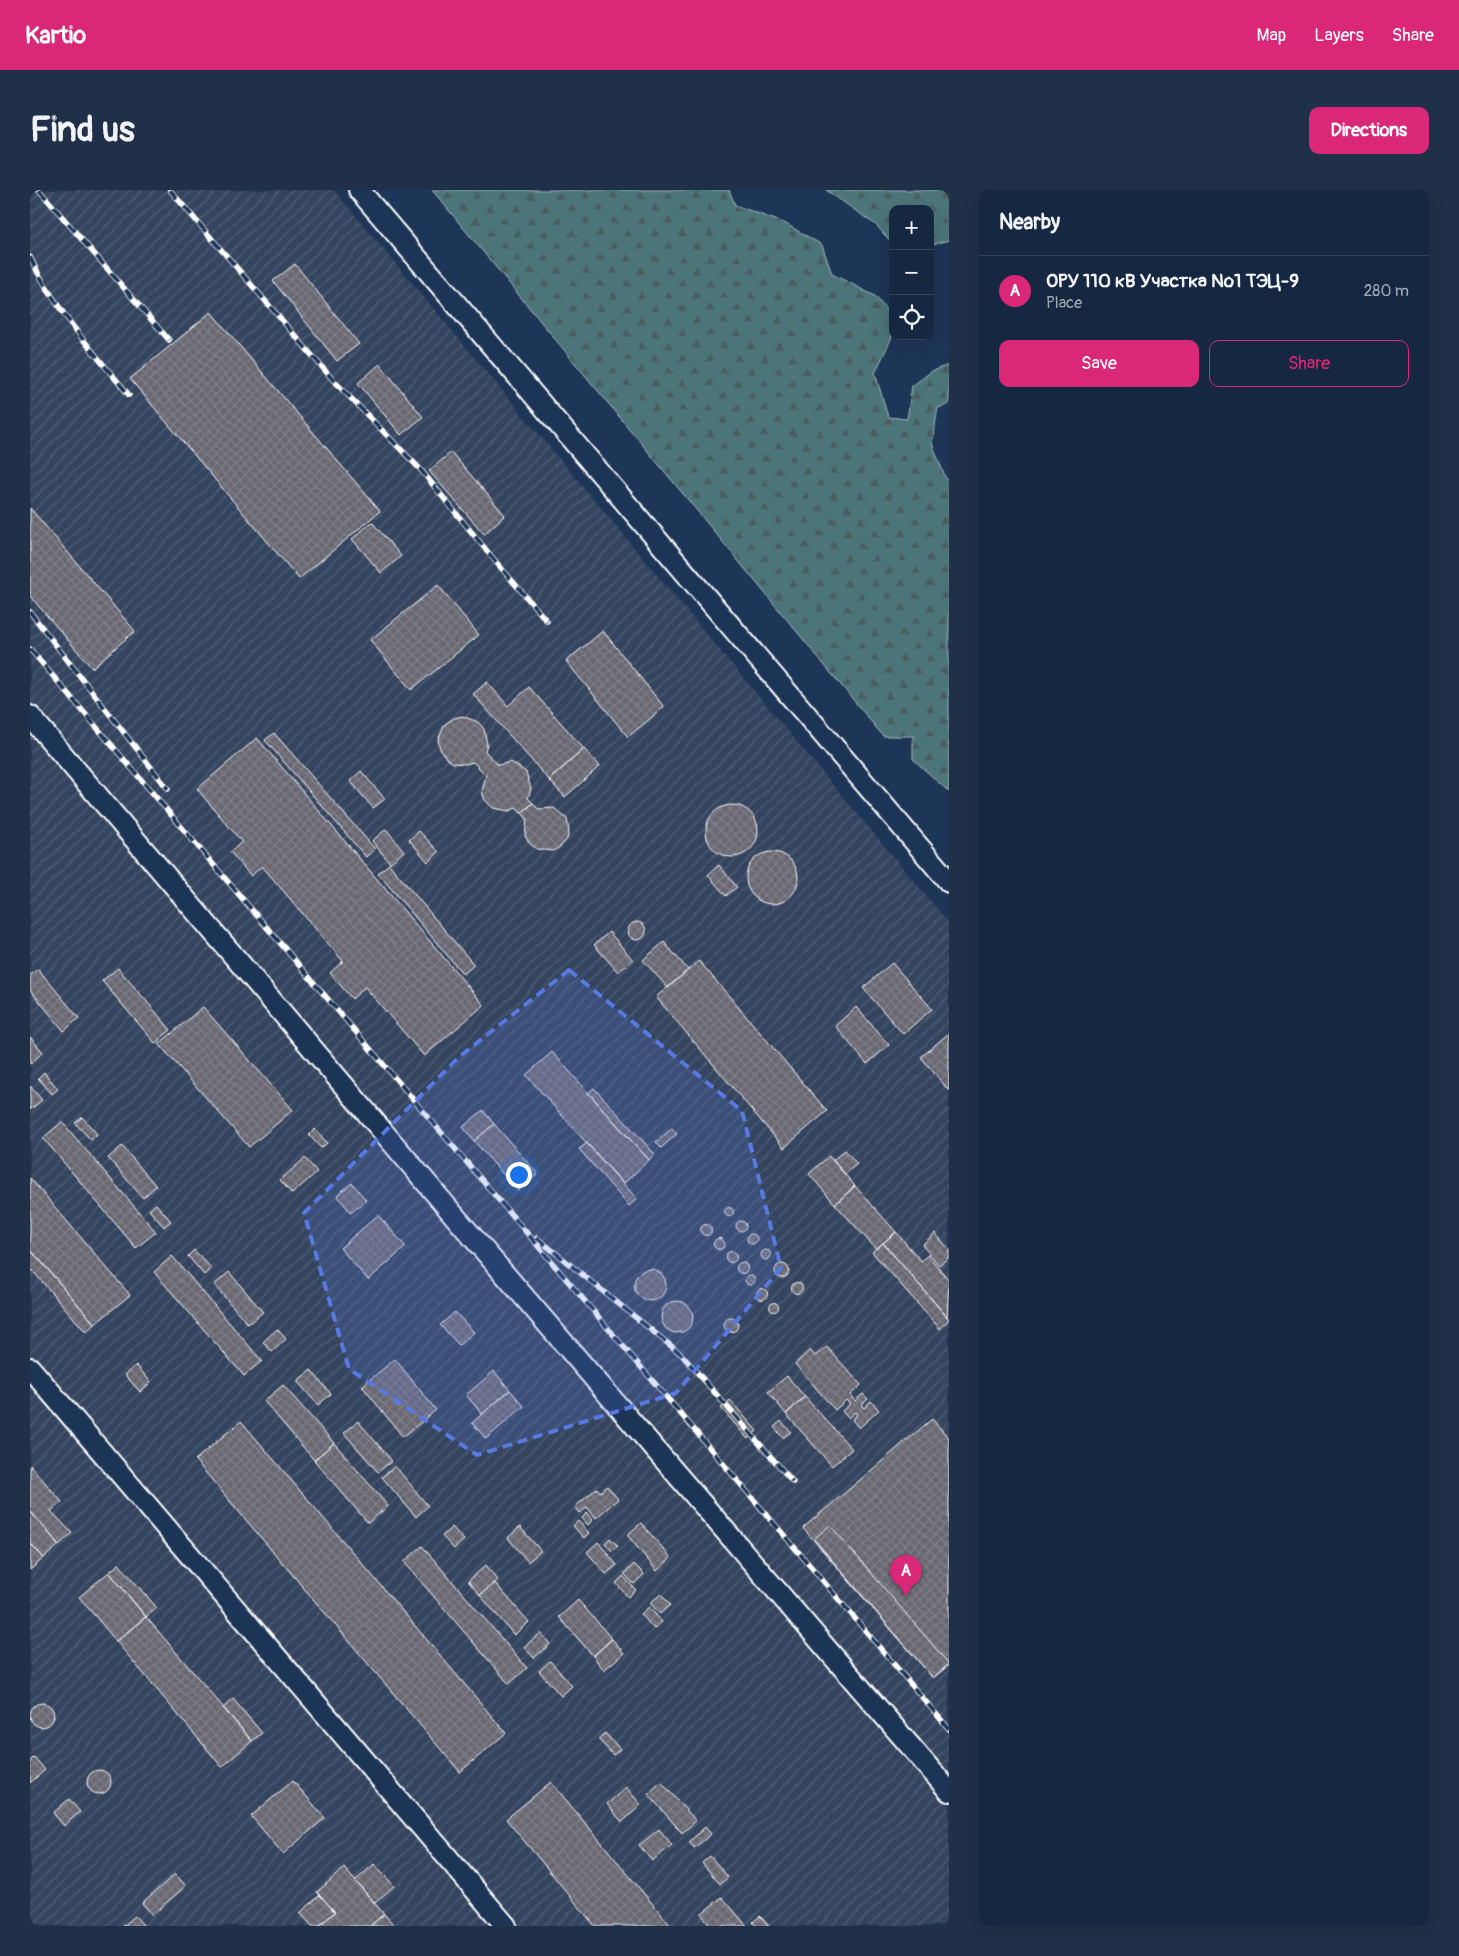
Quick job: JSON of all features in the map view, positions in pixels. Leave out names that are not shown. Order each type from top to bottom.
[{"type":"street","points":[[359,190],[949,882]]},
{"type":"street","points":[[30,716],[445,1205],[949,1791]]},
{"type":"street","points":[[30,1368],[506,1926]]},
{"type":"highlighted area","points":[[569,970],[742,1111],[781,1268],[676,1393],[477,1455],[349,1369],[304,1213],[459,1057]]},
{"type":"shaded area","points":[[30,190],[334,190],[949,923],[949,1926],[30,1926]]},
{"type":"green space","points":[[432,190],[729,190],[735,205],[786,224],[822,245],[832,274],[875,296],[888,312],[889,340],[891,340],[875,373],[888,417],[907,419],[912,386],[932,371],[949,365],[949,404],[938,408],[932,443],[945,477],[949,481],[949,792],[913,759],[913,736],[883,736]]},
{"type":"green space","points":[[826,190],[949,190],[949,240],[934,244],[934,205],[889,205],[889,240],[876,225]]},
{"type":"building","points":[[295,264],[359,344],[337,361],[273,281]]},
{"type":"building","points":[[211,312],[380,511],[299,579],[130,379]]},
{"type":"building","points":[[380,364],[423,417],[401,435],[358,383]]},
{"type":"building","points":[[451,452],[505,515],[484,534],[429,471]]},
{"type":"building","points":[[30,508],[135,631],[92,668],[30,596]]},
{"type":"building","points":[[372,522],[401,556],[381,573],[352,539]]},
{"type":"building","points":[[438,585],[479,635],[411,690],[370,640]]},
{"type":"building","points":[[603,631],[664,707],[628,737],[566,661]]},
{"type":"building","points":[[487,682],[508,706],[529,687],[584,749],[549,780],[473,694]]},
{"type":"building","points":[[462,716],[478,722],[484,729],[487,744],[485,751],[498,765],[511,762],[526,772],[531,789],[528,798],[533,803],[521,813],[516,808],[509,811],[493,808],[485,800],[482,792],[486,775],[473,762],[465,764],[453,763],[446,758],[440,749],[438,740],[445,724],[454,718]]},
{"type":"building","points":[[274,733],[375,849],[366,857],[265,740]]},
{"type":"building","points":[[257,738],[484,1005],[424,1056],[365,987],[352,999],[330,973],[343,961],[262,866],[251,876],[230,852],[242,842],[197,789]]},
{"type":"building","points":[[584,749],[600,766],[565,797],[549,780]]},
{"type":"building","points":[[361,771],[385,799],[373,808],[350,781]]},
{"type":"building","points":[[533,803],[538,809],[554,808],[567,819],[569,832],[567,839],[553,851],[537,849],[530,844],[525,836],[527,819],[522,813]]},
{"type":"building","points":[[727,805],[737,805],[751,812],[758,826],[758,836],[751,850],[737,857],[727,857],[717,853],[710,846],[706,836],[706,826],[710,816],[717,809]]},
{"type":"building","points":[[386,829],[404,851],[390,863],[372,841]]},
{"type":"building","points":[[419,831],[439,852],[428,862],[409,840]]},
{"type":"building","points":[[767,852],[777,852],[791,859],[798,873],[798,883],[791,897],[777,904],[767,904],[757,900],[750,893],[746,883],[746,873],[750,863],[757,856]]},
{"type":"building","points":[[389,864],[474,965],[463,974],[378,873]]},
{"type":"building","points":[[719,865],[737,887],[726,896],[708,875]]},
{"type":"building","points":[[637,922],[643,925],[646,931],[643,937],[637,940],[631,937],[628,931],[631,925]]},
{"type":"building","points":[[609,932],[633,960],[618,972],[594,945]]},
{"type":"building","points":[[664,942],[688,970],[668,988],[643,960]]},
{"type":"building","points":[[699,961],[827,1111],[784,1148],[656,997]]},
{"type":"building","points":[[892,963],[932,1009],[903,1034],[863,988]]},
{"type":"building","points":[[118,968],[171,1030],[155,1043],[102,981]]},
{"type":"building","points":[[38,969],[79,1018],[64,1031],[30,990],[30,975]]},
{"type":"building","points":[[203,1007],[293,1110],[249,1147],[159,1044]]},
{"type":"building","points":[[856,1007],[889,1045],[867,1064],[835,1026]]},
{"type":"building","points":[[949,1033],[949,1091],[921,1057]]},
{"type":"building","points":[[30,1037],[43,1052],[30,1064]]},
{"type":"building","points":[[552,1052],[649,1160],[623,1184],[526,1075]]},
{"type":"building","points":[[44,1072],[58,1089],[52,1094],[38,1078]]},
{"type":"building","points":[[30,1086],[42,1100],[30,1110]]},
{"type":"building","points":[[594,1088],[655,1154],[649,1160],[588,1093]]},
{"type":"building","points":[[483,1110],[494,1124],[474,1141],[463,1127]]},
{"type":"building","points":[[82,1117],[97,1134],[91,1140],[75,1123]]},
{"type":"building","points":[[62,1122],[156,1232],[136,1248],[43,1138]]},
{"type":"building","points":[[494,1124],[529,1164],[509,1181],[474,1141]]},
{"type":"building","points":[[672,1128],[677,1134],[661,1148],[656,1142]]},
{"type":"building","points":[[315,1129],[327,1143],[321,1148],[309,1135]]},
{"type":"building","points":[[587,1143],[637,1199],[629,1206],[579,1149]]},
{"type":"building","points":[[122,1146],[156,1186],[143,1198],[108,1158]]},
{"type":"building","points":[[845,1150],[857,1164],[845,1174],[833,1160]]},
{"type":"building","points":[[829,1156],[855,1186],[835,1204],[809,1174]]},
{"type":"building","points":[[305,1158],[317,1172],[292,1194],[280,1180]]},
{"type":"building","points":[[529,1164],[538,1174],[518,1191],[509,1181]]},
{"type":"building","points":[[30,1178],[130,1295],[95,1324],[30,1249]]},
{"type":"building","points":[[352,1183],[366,1200],[351,1213],[337,1195]]},
{"type":"building","points":[[855,1186],[896,1232],[876,1249],[835,1204]]},
{"type":"building","points":[[156,1204],[171,1221],[164,1227],[149,1210]]},
{"type":"building","points":[[729,1208],[733,1212],[729,1216],[725,1212]]},
{"type":"building","points":[[378,1215],[406,1247],[368,1280],[340,1248]]},
{"type":"building","points":[[739,1221],[743,1221],[746,1226],[745,1230],[739,1231],[736,1228],[736,1224]]},
{"type":"building","points":[[704,1225],[708,1225],[711,1230],[710,1234],[704,1235],[701,1232],[701,1228]]},
{"type":"building","points":[[896,1232],[921,1261],[928,1255],[949,1280],[947,1317],[883,1243]]},
{"type":"building","points":[[935,1233],[949,1249],[949,1257],[939,1265],[922,1245]]},
{"type":"building","points":[[750,1234],[754,1234],[757,1239],[756,1243],[750,1244],[747,1241],[747,1237]]},
{"type":"building","points":[[719,1238],[725,1244],[719,1250],[713,1244]]},
{"type":"building","points":[[883,1243],[949,1319],[940,1329],[872,1252]]},
{"type":"building","points":[[30,1249],[95,1324],[86,1332],[30,1268]]},
{"type":"building","points":[[194,1250],[211,1268],[204,1275],[188,1256]]},
{"type":"building","points":[[764,1250],[768,1250],[771,1255],[770,1259],[764,1260],[761,1257],[761,1253]]},
{"type":"building","points":[[731,1251],[737,1257],[731,1263],[725,1257]]},
{"type":"building","points":[[172,1256],[262,1361],[244,1376],[154,1272]]},
{"type":"building","points":[[740,1263],[744,1263],[747,1268],[746,1272],[740,1273],[737,1270],[737,1266]]},
{"type":"building","points":[[782,1264],[787,1266],[789,1271],[787,1276],[782,1278],[777,1276],[775,1271],[777,1266]]},
{"type":"building","points":[[650,1269],[656,1270],[661,1274],[665,1279],[665,1291],[661,1296],[656,1300],[650,1301],[644,1300],[639,1296],[635,1291],[634,1285],[635,1279],[639,1274],[644,1270]]},
{"type":"building","points":[[229,1272],[263,1312],[248,1324],[214,1285]]},
{"type":"building","points":[[748,1275],[752,1275],[755,1280],[754,1284],[748,1285],[745,1282],[745,1278]]},
{"type":"building","points":[[795,1283],[799,1283],[802,1288],[801,1292],[795,1293],[792,1290],[792,1286]]},
{"type":"building","points":[[760,1289],[764,1289],[767,1294],[766,1298],[760,1299],[757,1296],[757,1292]]},
{"type":"building","points":[[677,1301],[683,1302],[688,1306],[692,1311],[692,1323],[688,1328],[683,1332],[677,1333],[671,1332],[666,1328],[662,1323],[661,1317],[662,1311],[666,1306],[671,1302]]},
{"type":"building","points":[[774,1303],[778,1307],[774,1311],[770,1307]]},
{"type":"building","points":[[455,1312],[474,1332],[459,1345],[440,1325]]},
{"type":"building","points":[[728,1318],[734,1318],[738,1325],[734,1332],[728,1332],[724,1328],[724,1322]]},
{"type":"building","points":[[277,1329],[286,1339],[272,1352],[263,1342]]},
{"type":"building","points":[[827,1347],[861,1385],[850,1395],[855,1401],[863,1394],[868,1399],[861,1405],[864,1408],[871,1401],[879,1410],[859,1428],[852,1420],[857,1415],[855,1412],[848,1418],[842,1411],[850,1404],[846,1400],[835,1410],[795,1364],[810,1350],[815,1356]]},
{"type":"building","points":[[395,1359],[436,1410],[403,1437],[362,1386]]},
{"type":"building","points":[[136,1365],[151,1382],[140,1392],[125,1375]]},
{"type":"building","points":[[311,1370],[331,1394],[318,1405],[297,1381]]},
{"type":"building","points":[[494,1371],[510,1390],[482,1414],[466,1395]]},
{"type":"building","points":[[787,1376],[805,1397],[786,1414],[768,1392]]},
{"type":"building","points":[[283,1385],[334,1443],[314,1460],[264,1401]]},
{"type":"building","points":[[510,1390],[524,1406],[486,1439],[472,1423]]},
{"type":"building","points":[[805,1397],[852,1449],[832,1466],[786,1414]]},
{"type":"building","points":[[730,1400],[757,1431],[748,1439],[721,1408]]},
{"type":"building","points":[[932,1419],[949,1438],[949,1665],[933,1678],[803,1528]]},
{"type":"building","points":[[241,1421],[506,1733],[460,1772],[195,1460]]},
{"type":"building","points":[[358,1421],[392,1461],[378,1472],[344,1433]]},
{"type":"building","points":[[781,1421],[791,1432],[783,1438],[774,1427]]},
{"type":"building","points":[[334,1443],[388,1506],[368,1523],[314,1460]]},
{"type":"building","points":[[30,1465],[62,1502],[51,1511],[72,1533],[59,1545],[30,1511]]},
{"type":"building","points":[[395,1466],[428,1506],[416,1517],[382,1477]]},
{"type":"building","points":[[607,1486],[618,1499],[596,1518],[587,1507],[580,1513],[575,1507],[597,1488],[600,1492]]},
{"type":"building","points":[[30,1511],[59,1545],[44,1558],[30,1543]]},
{"type":"building","points":[[587,1513],[593,1520],[588,1525],[582,1518]]},
{"type":"building","points":[[578,1521],[589,1533],[584,1538],[573,1526]]},
{"type":"building","points":[[641,1523],[671,1558],[657,1571],[627,1535]]},
{"type":"building","points":[[830,1525],[949,1664],[933,1678],[814,1539]]},
{"type":"building","points":[[452,1527],[464,1540],[454,1549],[442,1536]]},
{"type":"building","points":[[520,1527],[541,1551],[528,1562],[508,1538]]},
{"type":"building","points":[[610,1538],[618,1546],[612,1551],[605,1543]]},
{"type":"building","points":[[598,1542],[617,1565],[606,1574],[587,1552]]},
{"type":"building","points":[[30,1543],[44,1558],[30,1570]]},
{"type":"building","points":[[422,1546],[527,1668],[509,1684],[404,1562]]},
{"type":"building","points":[[119,1564],[157,1608],[146,1617],[109,1572]]},
{"type":"building","points":[[634,1564],[644,1574],[634,1584],[624,1574]]},
{"type":"building","points":[[486,1565],[498,1580],[480,1595],[468,1581]]},
{"type":"building","points":[[109,1572],[146,1617],[116,1641],[79,1597]]},
{"type":"building","points":[[623,1576],[636,1590],[628,1597],[616,1583]]},
{"type":"building","points":[[495,1583],[529,1622],[514,1635],[480,1595]]},
{"type":"building","points":[[661,1594],[670,1605],[660,1614],[650,1603]]},
{"type":"building","points":[[578,1600],[612,1639],[593,1656],[559,1617]]},
{"type":"building","points":[[649,1607],[662,1622],[654,1629],[641,1614]]},
{"type":"building","points":[[146,1617],[252,1741],[222,1767],[116,1641]]},
{"type":"building","points":[[541,1633],[550,1644],[534,1658],[524,1647]]},
{"type":"building","points":[[612,1639],[624,1653],[604,1670],[593,1656]]},
{"type":"building","points":[[550,1661],[572,1686],[561,1696],[539,1671]]},
{"type":"building","points":[[233,1699],[262,1733],[252,1741],[223,1708]]},
{"type":"building","points":[[42,1703],[51,1706],[54,1715],[51,1724],[42,1727],[33,1724],[30,1715],[33,1706]]},
{"type":"building","points":[[605,1733],[620,1749],[613,1755],[598,1739]]},
{"type":"building","points":[[34,1757],[45,1770],[30,1783],[30,1761]]},
{"type":"building","points":[[99,1770],[108,1773],[111,1782],[108,1791],[99,1794],[90,1791],[87,1782],[90,1773]]},
{"type":"building","points":[[293,1781],[325,1818],[283,1854],[251,1816]]},
{"type":"building","points":[[551,1782],[671,1926],[595,1926],[506,1819]]},
{"type":"building","points":[[661,1782],[696,1821],[682,1833],[648,1794]]},
{"type":"building","points":[[626,1787],[641,1805],[622,1822],[607,1804]]},
{"type":"building","points":[[69,1799],[80,1812],[64,1826],[53,1813]]},
{"type":"building","points":[[705,1827],[711,1834],[694,1848],[689,1842]]},
{"type":"building","points":[[659,1829],[672,1845],[652,1861],[639,1845]]},
{"type":"building","points":[[710,1856],[728,1877],[720,1884],[702,1863]]},
{"type":"building","points":[[374,1864],[394,1886],[375,1903],[355,1881]]},
{"type":"building","points":[[344,1868],[384,1914],[370,1926],[319,1926],[335,1912],[317,1892]]},
{"type":"building","points":[[175,1874],[186,1886],[152,1915],[142,1903]]},
{"type":"building","points":[[320,1895],[335,1912],[319,1926],[312,1926],[300,1913]]},
{"type":"building","points":[[722,1897],[747,1926],[711,1926],[701,1914]]},
{"type":"building","points":[[384,1914],[395,1926],[370,1926]]},
{"type":"building","points":[[135,1916],[144,1926],[123,1926]]},
{"type":"building","points":[[760,1916],[769,1926],[756,1926],[753,1922]]},
{"type":"railway","points":[[39,190],[169,340]]},
{"type":"railway","points":[[170,190],[334,381],[420,469],[547,621]]},
{"type":"railway","points":[[30,257],[62,312],[129,395]]},
{"type":"railway","points":[[30,612],[168,789]]},
{"type":"railway","points":[[30,649],[949,1729]]},
{"type":"railway","points":[[537,1238],[681,1354],[793,1482]]},
{"type":"place","name":"ОРУ 110 кВ Участка №1 ТЭЦ-9","points":[[906,1596]]}]
